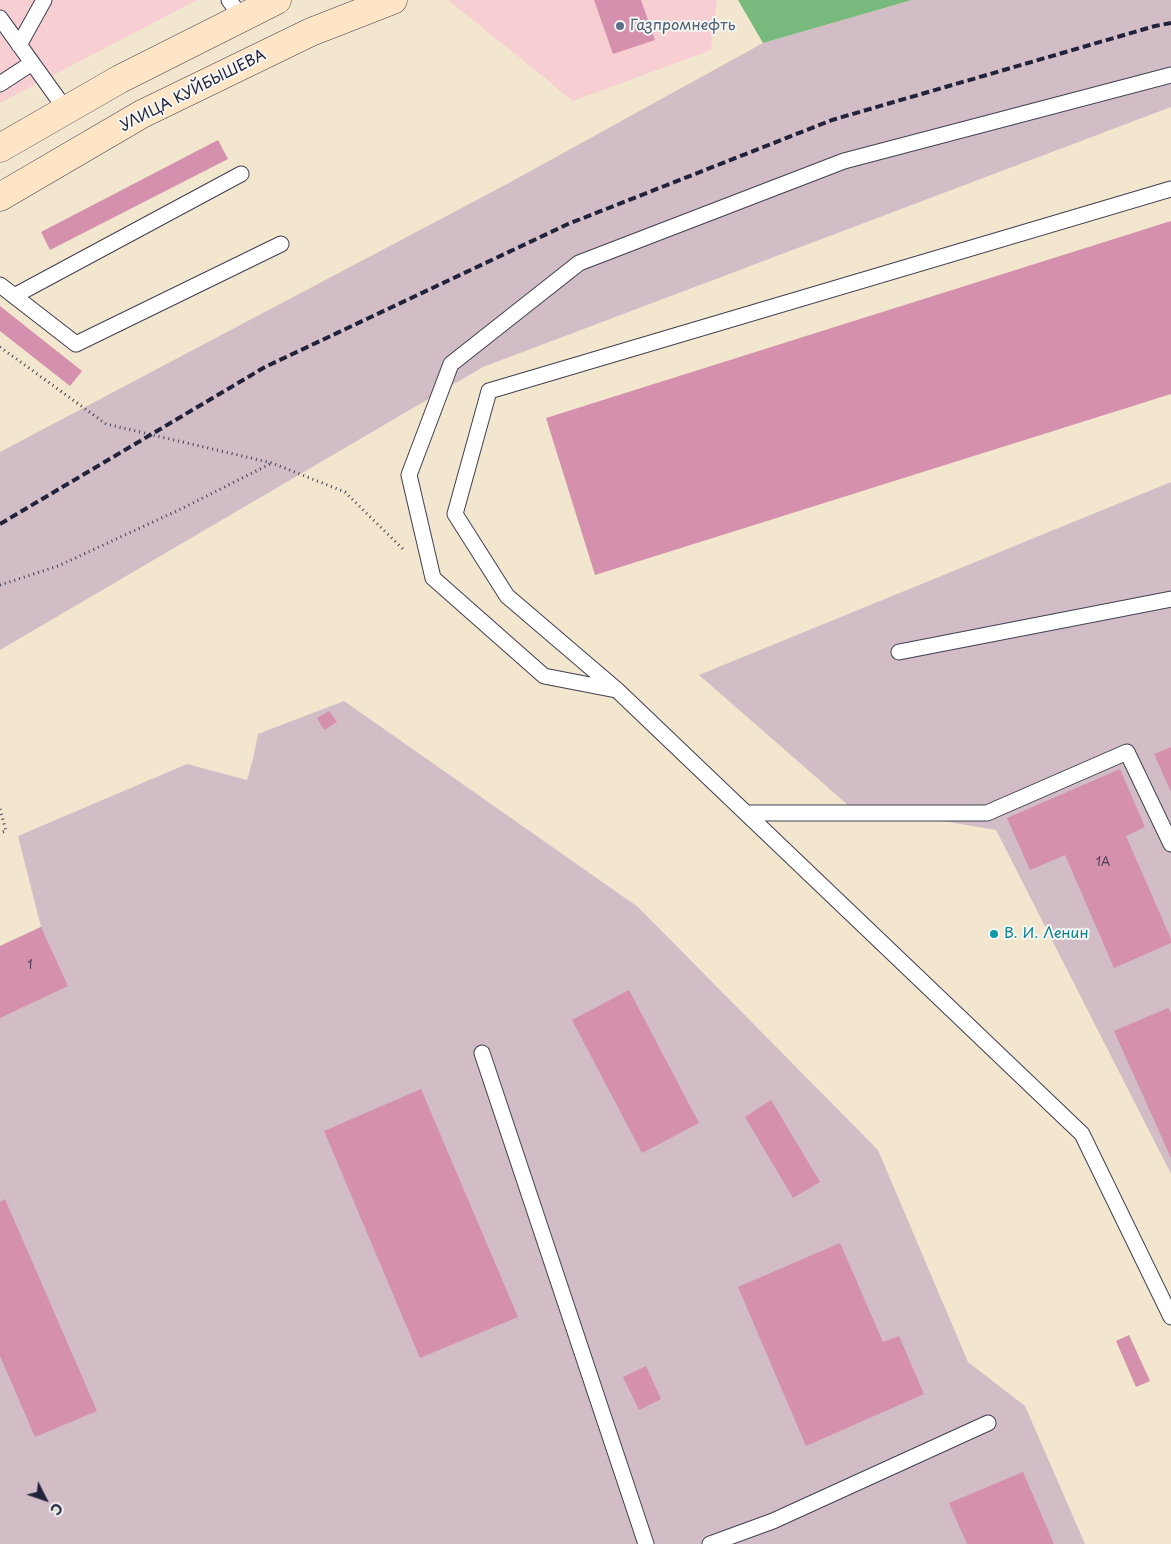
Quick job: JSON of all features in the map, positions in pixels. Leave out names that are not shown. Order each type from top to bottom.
[{"type":"main road","points":[[0,148],[120,80],[236,9],[277,0]]},
{"type":"main road","name":"УЛИЦА КУЙБЫШЕВА","points":[[0,197],[142,114],[311,32],[393,0]]},
{"type":"lane","points":[[19,44],[44,0]]},
{"type":"lane","points":[[0,18],[66,110]]},
{"type":"lane","points":[[0,84],[32,63]]},
{"type":"lane","points":[[617,690],[544,676],[433,578],[409,475],[451,364],[579,263],[844,161],[1171,75]]},
{"type":"lane","points":[[14,296],[241,174]]},
{"type":"lane","points":[[1170,1314],[1082,1134],[617,690],[507,596],[456,514],[489,391],[1171,189]]},
{"type":"lane","points":[[0,285],[76,344],[281,244]]},
{"type":"lane","points":[[899,652],[1171,599]]},
{"type":"lane","points":[[747,813],[987,813],[1127,752],[1171,844]]},
{"type":"lane","points":[[482,1053],[646,1544]]},
{"type":"lane","points":[[710,1544],[773,1521],[988,1423]]},
{"type":"path","points":[[0,347],[106,424],[272,463],[344,492],[433,578]]},
{"type":"path","points":[[0,585],[58,566],[272,463]]},
{"type":"path","points":[[0,809],[6,831],[0,833]]},
{"type":"shaded area","points":[[0,0],[197,0],[0,103]]},
{"type":"shaded area","points":[[448,0],[717,0],[711,50],[573,101]]},
{"type":"shaded area","points":[[912,0],[1171,0],[1171,107],[483,367],[0,650],[0,452],[507,184],[763,43]]},
{"type":"shaded area","points":[[1171,482],[1171,1174],[996,830],[848,805],[699,675]]},
{"type":"shaded area","points":[[344,701],[638,907],[878,1150],[968,1362],[1025,1406],[1085,1544],[0,1544],[0,946],[41,927],[18,836],[187,764],[247,780],[258,734]]},
{"type":"green space","points":[[738,0],[912,0],[763,43]]},
{"type":"building","points":[[594,0],[641,0],[655,40],[613,54]]},
{"type":"building","points":[[218,140],[228,159],[50,250],[41,232]]},
{"type":"building","points":[[1171,221],[1171,394],[595,575],[546,418]]},
{"type":"building","points":[[0,306],[82,371],[70,386],[0,331]]},
{"type":"building","points":[[329,711],[337,722],[324,730],[317,718]]},
{"type":"building","points":[[1171,747],[1171,792],[1154,754]]},
{"type":"building","points":[[1120,769],[1145,827],[1126,836],[1171,939],[1171,943],[1114,968],[1065,855],[1030,870],[1007,818]]},
{"type":"building","points":[[41,927],[68,986],[0,1018],[0,946]]},
{"type":"building","points":[[629,990],[699,1123],[642,1153],[572,1020]]},
{"type":"building","points":[[1168,1008],[1171,1013],[1171,1158],[1114,1031]]},
{"type":"building","points":[[421,1089],[518,1317],[420,1358],[324,1131]]},
{"type":"building","points":[[771,1100],[820,1182],[793,1198],[745,1117]]},
{"type":"building","points":[[5,1199],[97,1411],[35,1437],[0,1356],[0,1202]]},
{"type":"building","points":[[840,1243],[883,1342],[899,1336],[924,1394],[806,1446],[738,1287]]},
{"type":"building","points":[[1129,1335],[1150,1381],[1136,1387],[1116,1341]]},
{"type":"building","points":[[646,1366],[661,1399],[639,1410],[623,1377]]},
{"type":"building","points":[[1023,1472],[1054,1544],[967,1544],[949,1503]]},
{"type":"railway","points":[[0,524],[265,367],[568,224],[832,120],[1155,26],[1171,23]]},
{"type":"place","name":"Газпромнефть","points":[[620,26]]},
{"type":"place","name":"В. И. Ленин","points":[[994,934]]}]
